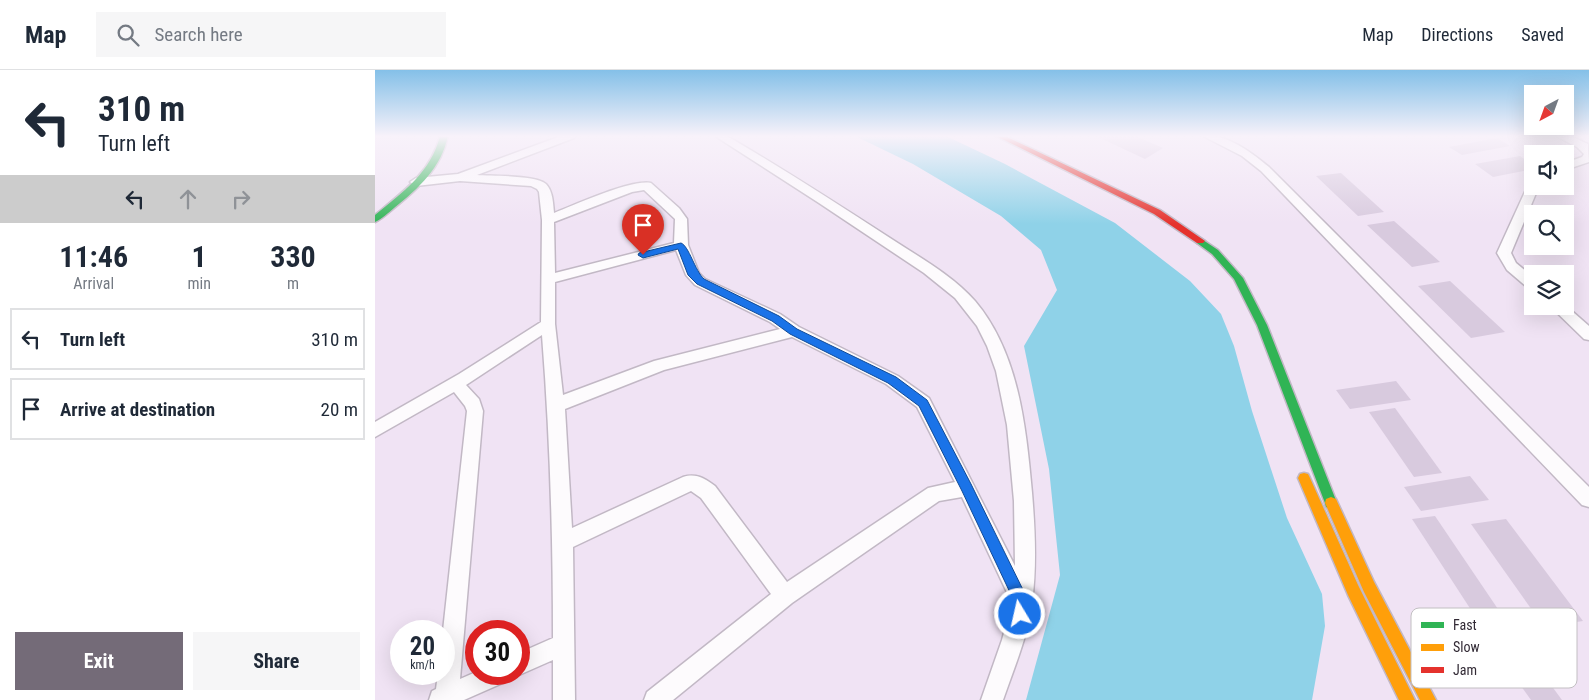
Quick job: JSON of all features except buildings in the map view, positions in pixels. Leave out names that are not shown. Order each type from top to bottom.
[{"type":"street","points":[[375,206],[418,165]]},
{"type":"street","points":[[375,219],[416,182],[431,165]]},
{"type":"street","points":[[460,177],[491,165]]},
{"type":"street","points":[[770,165],[805,186],[944,282],[969,305],[989,333],[1003,372],[1019,439],[1025,574],[1022,603],[1017,625],[993,700]]},
{"type":"street","points":[[1047,165],[1148,218],[1180,237],[1197,250],[1225,280],[1247,321]]},
{"type":"street","points":[[1055,165],[1157,212],[1215,252],[1238,278],[1262,325],[1316,468],[1340,523],[1369,587],[1411,667]]},
{"type":"street","points":[[1261,165],[1589,499]]},
{"type":"street","points":[[416,182],[460,177],[533,182],[541,186],[545,192],[548,220],[548,324],[556,405],[563,542],[564,700]]},
{"type":"street","points":[[548,220],[629,189],[647,186],[675,211],[681,219],[681,246],[693,275],[701,282],[775,318],[794,331],[892,380],[923,403],[967,488],[1022,603]]},
{"type":"street","points":[[1524,277],[1505,259],[1504,253],[1529,195]]},
{"type":"street","points":[[548,280],[681,246]]},
{"type":"street","points":[[1567,315],[1589,335]]},
{"type":"street","points":[[375,430],[456,384],[548,324]]},
{"type":"street","points":[[556,405],[661,366],[794,331]]},
{"type":"street","points":[[442,698],[475,411],[473,404],[456,384]]},
{"type":"street","points":[[1299,467],[1325,531],[1407,700]]},
{"type":"street","points":[[563,542],[689,483],[697,483],[708,492],[785,596]]},
{"type":"street","points":[[655,700],[785,596],[935,494],[967,488]]},
{"type":"street","points":[[530,659],[564,644]]},
{"type":"street","points":[[442,698],[472,685]]},
{"type":"street","points":[[1422,688],[1428,700]]},
{"type":"water","points":[[915,165],[1008,165],[1115,223],[1190,281],[1221,314],[1234,346],[1252,411],[1287,518],[1322,594],[1325,626],[1312,700],[1026,700],[1060,575],[1049,469],[1024,346],[1057,290],[1041,250],[1001,216]]},
{"type":"traffic: fast","points":[[375,219],[418,183],[432,165]]},
{"type":"traffic: fast","points":[[1200,241],[1215,252],[1238,278],[1262,325],[1331,503]]},
{"type":"traffic: slow","points":[[1304,478],[1353,590],[1407,700]]},
{"type":"traffic: slow","points":[[1331,503],[1369,587],[1411,667]]},
{"type":"traffic: slow","points":[[1422,688],[1428,700]]},
{"type":"traffic: jam","points":[[1061,165],[1157,212],[1200,241]]},
{"type":"route","points":[[643,255],[681,246],[693,275],[701,282],[775,318],[794,331],[892,380],[923,403],[967,488],[1022,603],[1020,614]]}]
